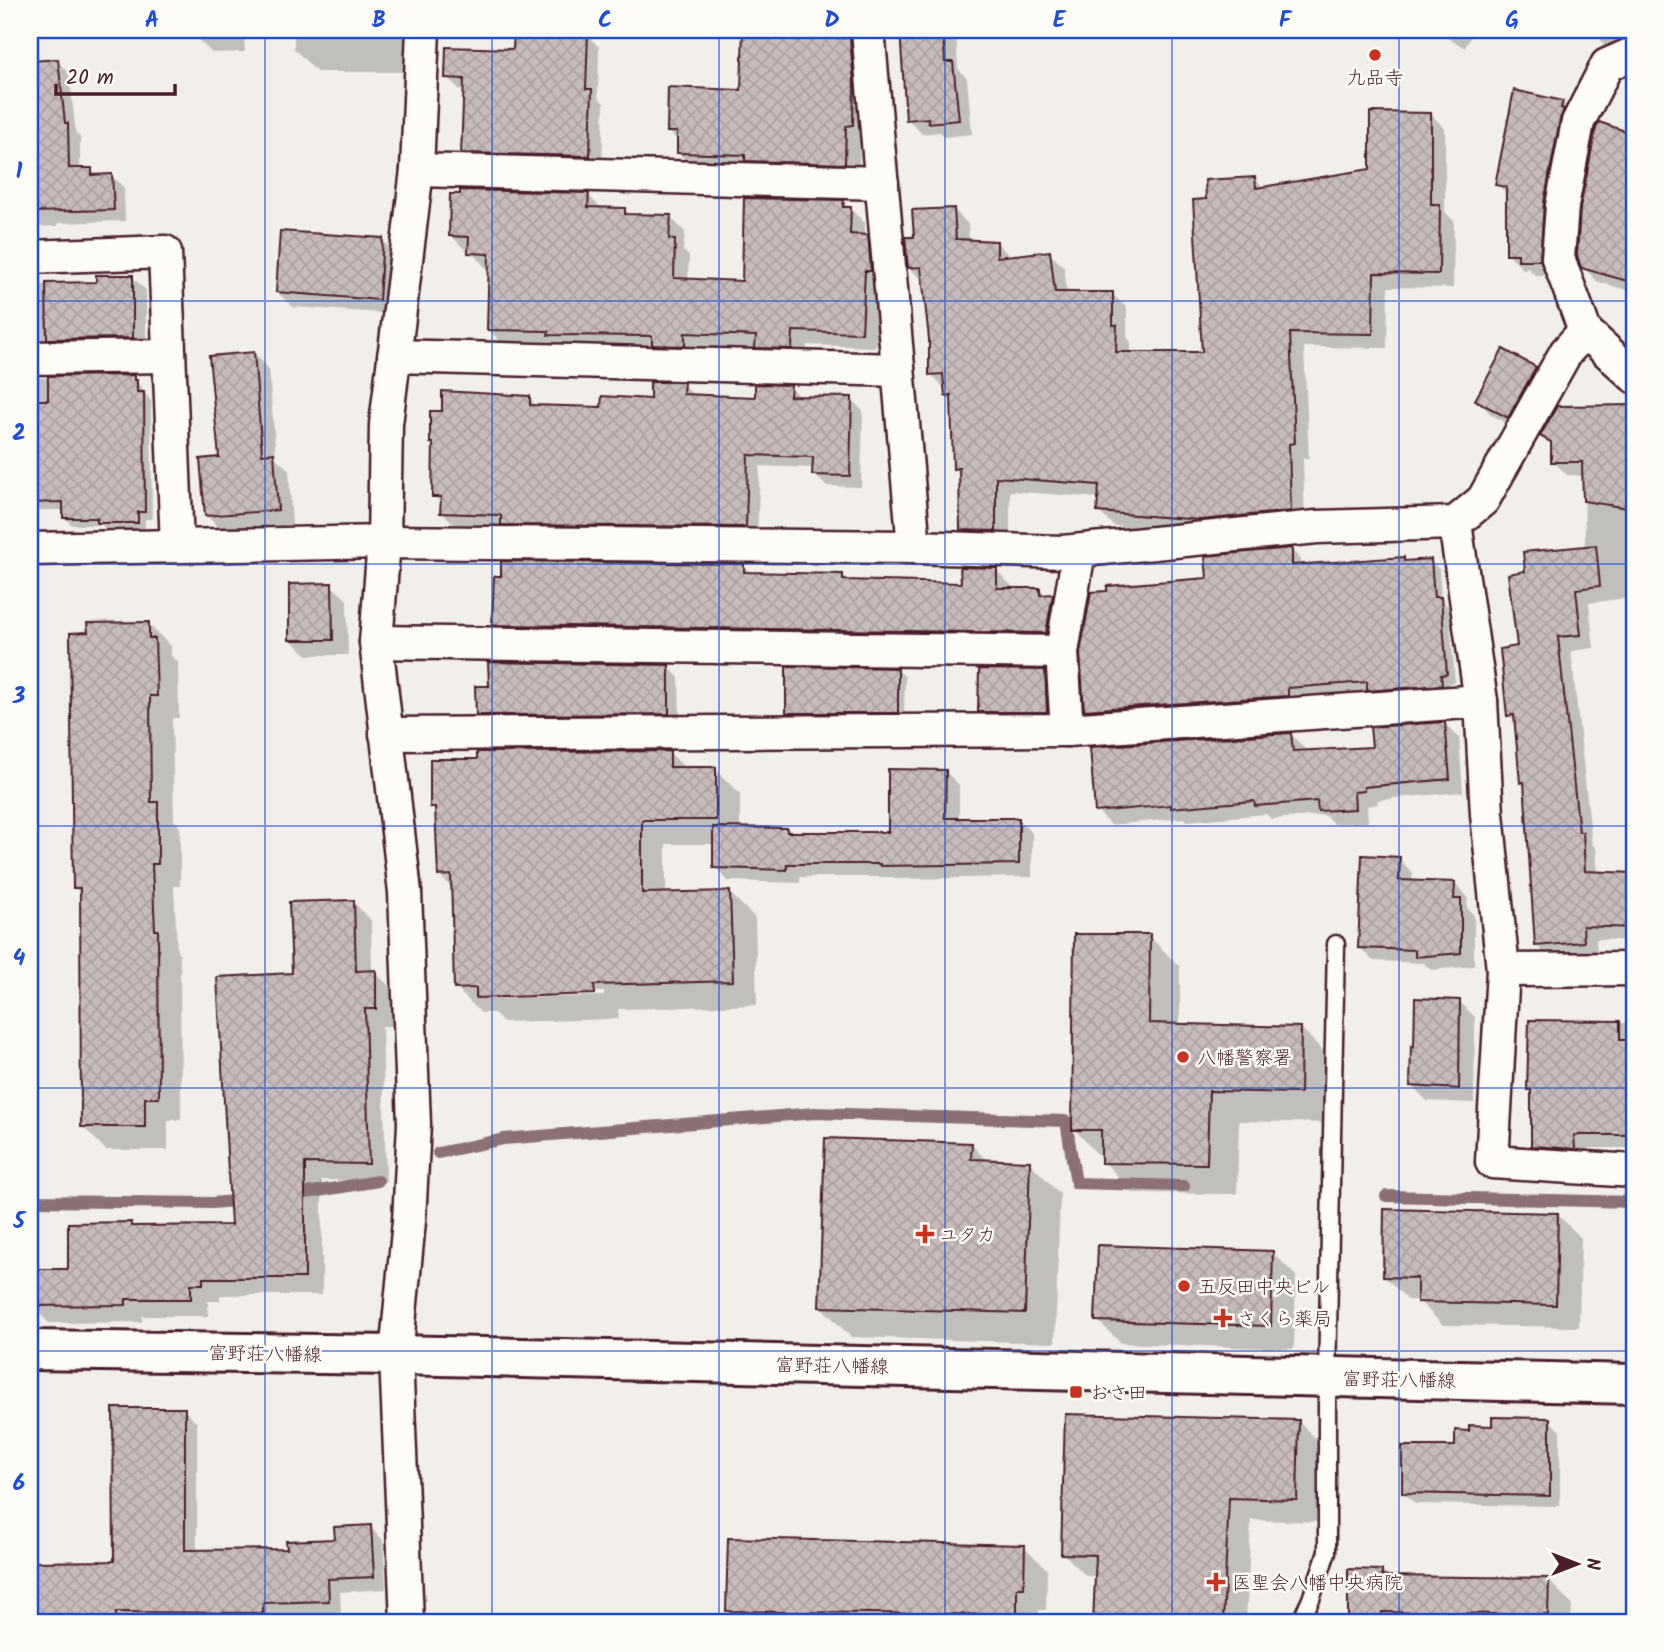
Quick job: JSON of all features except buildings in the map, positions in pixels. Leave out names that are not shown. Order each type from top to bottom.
[{"type":"main road","name":"富野荘八幡線","points":[[30,1350],[396,1355],[1634,1384]]},
{"type":"street","points":[[407,1622],[396,1355],[409,1221],[414,1124],[405,892],[376,642],[384,542],[386,424],[417,170],[424,30]]},
{"type":"street","points":[[868,30],[914,547]]},
{"type":"street","points":[[1634,53],[1607,65],[1578,122],[1562,206],[1558,258],[1585,331],[1634,376]]},
{"type":"street","points":[[417,170],[882,183]]},
{"type":"street","points":[[30,257],[165,252],[177,546]]},
{"type":"street","points":[[30,549],[384,542],[914,547],[1063,552],[1317,527],[1455,523],[1483,500],[1566,352],[1585,331]]},
{"type":"street","points":[[30,358],[169,356]]},
{"type":"street","points":[[394,356],[898,370]]},
{"type":"street","points":[[1455,523],[1480,701],[1487,814],[1503,970],[1493,1162],[1634,1171]]},
{"type":"street","points":[[1067,730],[1062,652],[1079,551]]},
{"type":"street","points":[[376,642],[1062,652]]},
{"type":"street","points":[[386,734],[1067,730],[1480,701]]},
{"type":"street","points":[[1503,970],[1634,969]]},
{"type":"lane","points":[[1300,1622],[1311,1599],[1326,1552],[1326,1377],[1336,944]]},
{"type":"waterway","points":[[438,1153],[504,1139],[815,1113],[1066,1121],[1076,1183],[1184,1186]]},
{"type":"waterway","points":[[289,1196],[378,1181]]},
{"type":"waterway","points":[[1386,1196],[1634,1202]]},
{"type":"waterway","points":[[30,1201],[212,1203],[246,1200]]},
{"type":"place","name":"九品寺","points":[[1375,55]]},
{"type":"place","name":"八幡警察署","points":[[1183,1057]]},
{"type":"place","name":"ユタカ","points":[[925,1234]]},
{"type":"place","name":"五反田中央ビル","points":[[1184,1286]]},
{"type":"place","name":"さくら薬局","points":[[1223,1318]]},
{"type":"place","name":"おさ田","points":[[1076,1392]]},
{"type":"place","name":"医聖会八幡中央病院","points":[[1216,1582]]}]
